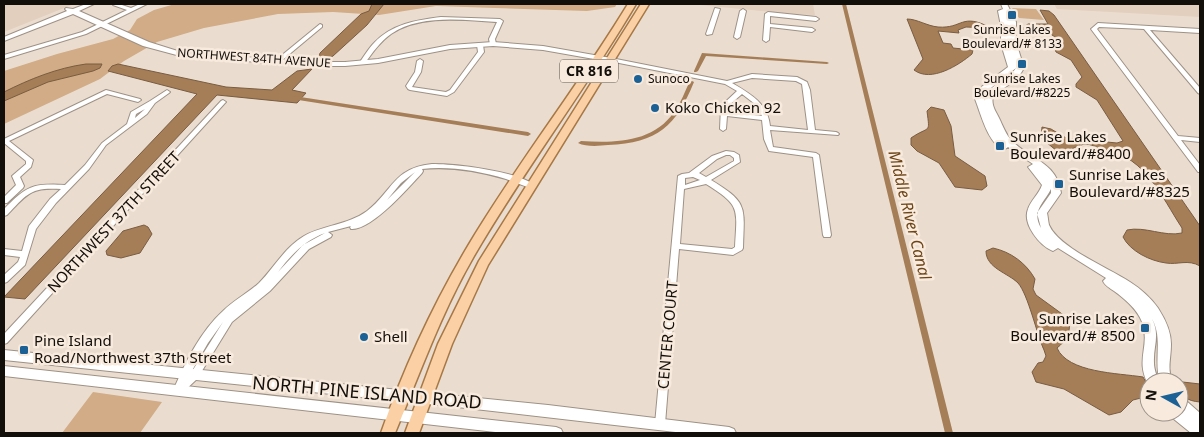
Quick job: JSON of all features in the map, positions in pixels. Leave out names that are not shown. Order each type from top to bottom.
[{"type":"main road","name":"CR 816","points":[[388,433],[424,343],[449,289],[516,181],[632,4]]},
{"type":"main road","name":"CR 816","points":[[412,433],[424,399],[467,296],[532,186],[645,4]]},
{"type":"street","points":[[4,37],[82,4]]},
{"type":"street","points":[[70,10],[91,4]]},
{"type":"street","points":[[115,4],[130,10]]},
{"type":"street","points":[[4,57],[75,36],[144,4]]},
{"type":"street","points":[[997,4],[1004,19],[1004,39],[1012,68],[986,86],[980,94],[979,103],[996,139],[1007,150],[1034,168],[1045,182],[1046,190],[1031,212],[1033,222],[1040,235],[1055,249],[1121,290],[1144,314],[1151,334],[1146,363],[1149,372]]},
{"type":"street","points":[[1004,4],[1012,20],[1012,42],[1020,68],[1015,76],[991,92],[988,99],[990,110],[1002,135],[1008,142],[1043,167],[1054,181],[1056,193],[1042,213],[1042,223],[1049,234],[1068,250],[1127,285],[1156,315],[1164,337],[1161,359],[1164,372]]},
{"type":"street","points":[[708,34],[717,8]]},
{"type":"street","name":"NORTHWEST 84TH AVENUE","points":[[70,10],[139,41],[173,52],[320,64],[362,62],[450,47],[494,44],[531,46],[727,83],[744,76],[802,81],[807,90],[812,132]]},
{"type":"street","points":[[737,37],[743,11]]},
{"type":"street","points":[[766,40],[768,14],[816,18]]},
{"type":"street","points":[[362,62],[370,48],[400,25],[442,18],[500,21],[492,39],[494,44]]},
{"type":"street","points":[[767,25],[812,30]]},
{"type":"street","points":[[278,61],[320,26]]},
{"type":"street","points":[[1200,31],[1095,26],[1094,29],[1200,170]]},
{"type":"street","points":[[1145,27],[1200,92]]},
{"type":"street","points":[[420,61],[418,72],[409,86],[410,88],[447,94],[452,92],[481,52],[480,45]]},
{"type":"street","points":[[727,83],[757,103],[766,118],[767,140],[772,149],[816,155],[827,235]]},
{"type":"street","points":[[723,129],[722,114],[724,106],[741,91]]},
{"type":"street","points":[[4,201],[20,186],[16,176],[29,165],[30,160],[4,141],[106,92],[138,100]]},
{"type":"street","points":[[4,280],[22,263],[23,254],[32,228],[66,187],[87,166],[104,144],[145,113],[153,102],[167,92]]},
{"type":"street","name":"NORTHWEST 37TH STREET","points":[[4,340],[223,102]]},
{"type":"street","points":[[722,114],[766,118]]},
{"type":"street","points":[[766,128],[836,134]]},
{"type":"street","points":[[1177,138],[1200,140]]},
{"type":"street","points":[[676,246],[733,252],[739,248],[740,217],[738,205],[706,180],[694,174],[682,176],[681,188],[695,186],[706,180],[737,162],[737,157],[734,154],[725,153],[701,166],[694,174]]},
{"type":"street","points":[[178,391],[229,320],[267,289],[296,256],[320,237],[366,222],[380,211],[412,174],[424,170],[479,175],[516,181],[532,186]]},
{"type":"street","points":[[4,213],[28,190],[36,186],[66,187]]},
{"type":"street","name":"CENTER COURT","points":[[660,424],[681,188]]},
{"type":"street","points":[[4,252],[23,254]]},
{"type":"street","name":"NORTH PINE ISLAND ROAD","points":[[4,355],[403,397],[540,408],[729,433]]},
{"type":"street","name":"NORTH PINE ISLAND ROAD","points":[[4,370],[556,433]]},
{"type":"street","points":[[1189,412],[1200,422]]},
{"type":"street","points":[[1187,422],[1200,433]]},
{"type":"shaded area","points":[[4,4],[74,4],[4,32]]},
{"type":"shaded area","points":[[175,4],[617,4],[615,7],[587,11],[436,6],[379,15],[333,12],[278,14],[204,28],[157,42],[124,61],[100,79],[4,124],[4,71],[113,39],[130,30],[137,19],[154,10]]},
{"type":"shaded area","points":[[372,4],[384,4],[367,25],[333,56],[327,59],[319,57],[320,53],[361,14],[369,11]]},
{"type":"shaded area","points":[[690,4],[813,4],[815,15],[792,14]]},
{"type":"shaded area","points":[[1054,4],[1200,4],[1200,17],[1057,9]]},
{"type":"shaded area","points":[[1012,8],[1036,9],[1044,20],[1019,18]]},
{"type":"shaded area","points":[[1040,10],[1049,11],[1054,15],[1200,226],[1200,266],[1191,263],[1160,262],[1141,255],[1126,242],[1123,237],[1127,230],[1141,229],[1168,234],[1182,233],[1182,228],[1159,191],[1132,161],[1120,154],[1087,144],[1057,151],[1041,138],[1042,127],[1051,129],[1066,138],[1117,143],[1123,141],[1097,100],[1076,87],[1076,84],[1082,77],[1071,60],[1056,52],[1055,49],[1060,44],[1054,36],[1035,30],[1024,31],[1024,27],[1028,24],[1048,24]]},
{"type":"shaded area","points":[[907,19],[938,27],[974,21],[991,28],[966,27],[958,30],[959,33],[938,31],[943,43],[951,44],[953,48],[973,50],[972,54],[960,63],[936,74],[928,75],[914,70],[923,59]]},
{"type":"shaded area","points":[[86,64],[102,64],[100,68],[93,71],[48,82],[4,101],[4,92],[54,71]]},
{"type":"shaded area","points":[[118,64],[226,87],[272,90],[297,71],[312,69],[292,90],[306,93],[297,103],[217,95],[25,299],[4,297],[197,94],[108,71],[112,66]]},
{"type":"shaded area","points":[[931,107],[944,110],[951,126],[955,156],[985,176],[987,186],[982,190],[955,187],[939,163],[917,151],[911,145],[911,138],[927,129],[927,111]]},
{"type":"shaded area","points":[[144,225],[148,227],[152,234],[140,253],[121,258],[107,255],[106,251],[123,231]]},
{"type":"shaded area","points":[[993,248],[1006,252],[1023,263],[1035,279],[1033,289],[1036,295],[1069,319],[1068,335],[1057,348],[1063,356],[1072,363],[1082,367],[1108,373],[1139,377],[1139,398],[1133,400],[1121,412],[1109,415],[1064,389],[1036,382],[1032,372],[1038,363],[1043,362],[1046,356],[1029,305],[1022,288],[1014,279],[993,266],[987,257],[986,251]]},
{"type":"shaded area","points":[[1189,383],[1200,384],[1200,402],[1189,399]]},
{"type":"shaded area","points":[[93,392],[162,402],[140,433],[62,433]]},
{"type":"waterway","name":"Middle River Canal","points":[[844,4],[949,433]]},
{"type":"waterway","points":[[696,71],[704,54],[827,63]]},
{"type":"waterway","points":[[581,143],[627,142],[660,130],[673,118],[692,82]]},
{"type":"waterway","points":[[294,98],[528,134]]},
{"type":"place","name":"Sunrise Lakes Boulevard/# 8133","points":[[1012,15]]},
{"type":"place","name":"Sunrise Lakes Boulevard/#8225","points":[[1022,64]]},
{"type":"place","name":"Sunoco","points":[[638,79]]},
{"type":"place","name":"Koko Chicken 92","points":[[655,108]]},
{"type":"place","name":"Sunrise Lakes Boulevard/#8400","points":[[1000,146]]},
{"type":"place","name":"Sunrise Lakes Boulevard/#8325","points":[[1059,184]]},
{"type":"place","name":"Sunrise Lakes Boulevard/# 8500","points":[[1145,328]]},
{"type":"place","name":"Shell","points":[[364,337]]},
{"type":"place","name":"Pine Island Road/Northwest 37th Street","points":[[24,350]]}]
